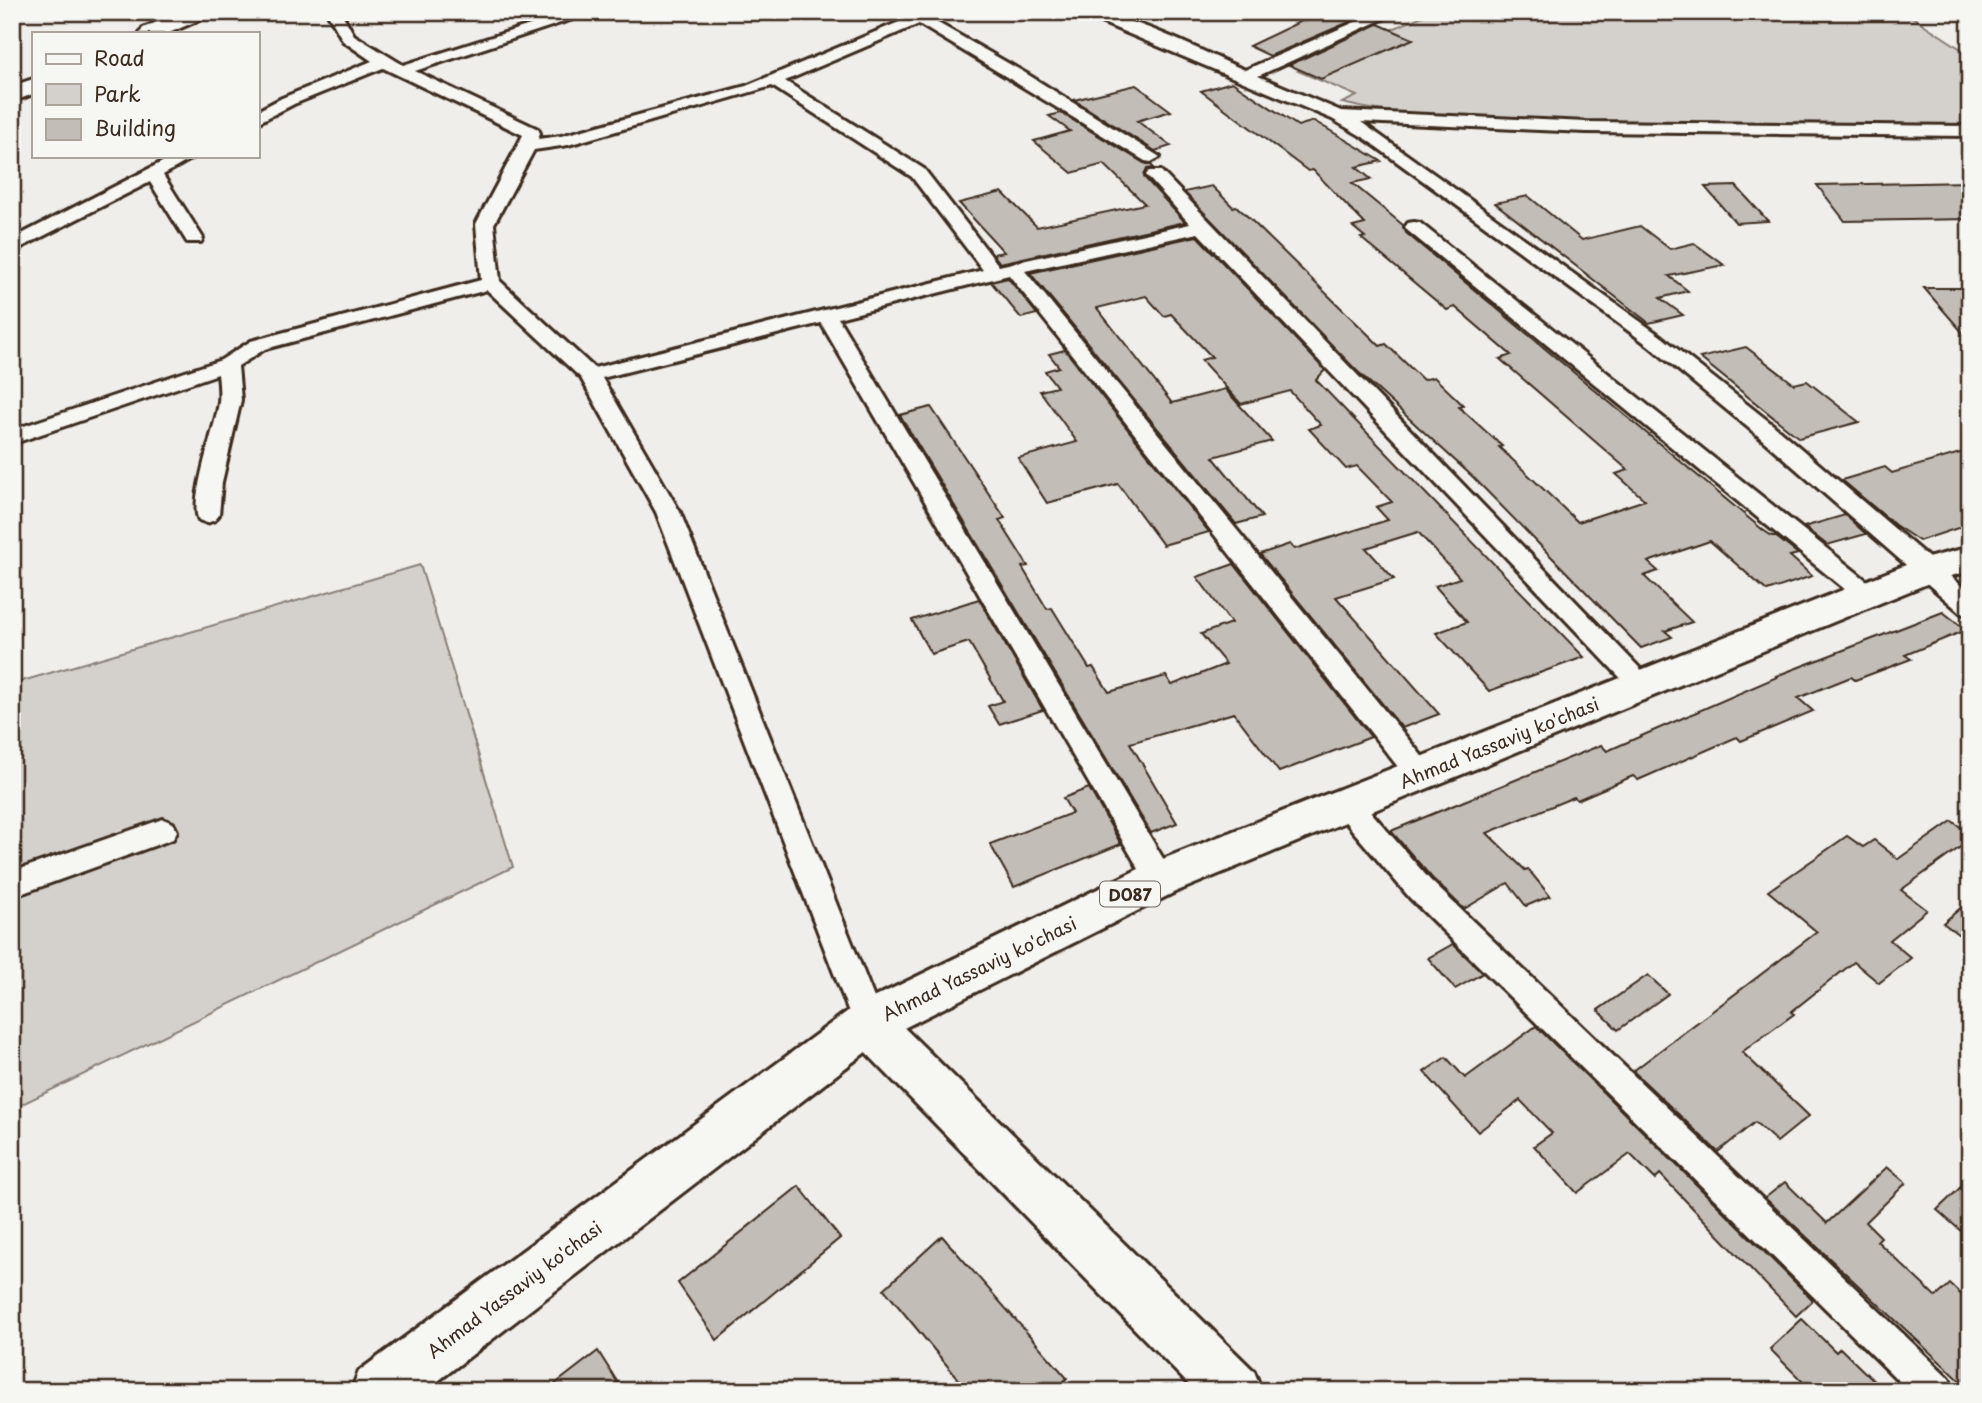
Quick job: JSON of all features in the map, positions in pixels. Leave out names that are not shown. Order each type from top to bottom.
[{"type":"main road","points":[[153,32],[198,12]]},
{"type":"main road","points":[[12,95],[32,86]]},
{"type":"main road","name":"Ahmad Yassaviy ko'chasi","points":[[379,1391],[868,1023],[1160,879],[1867,594],[1928,570],[1970,559]]},
{"type":"main road","points":[[868,1023],[1210,1382]]},
{"type":"street","points":[[334,12],[348,38],[392,67],[532,132],[528,146],[485,223],[491,283],[590,375],[668,512],[868,1023]]},
{"type":"street","points":[[259,117],[288,102],[392,67],[587,12]]},
{"type":"street","points":[[528,146],[562,141],[774,81],[936,12]]},
{"type":"street","points":[[1084,12],[1151,36],[1338,116],[1369,133],[1655,341],[1764,429],[1970,607]]},
{"type":"street","points":[[1245,76],[1391,12]]},
{"type":"street","points":[[920,19],[1045,91],[1153,166],[1202,227],[1642,684]]},
{"type":"street","points":[[774,81],[918,173],[1004,271],[1420,774]]},
{"type":"street","points":[[1338,116],[1598,127],[1970,131]]},
{"type":"street","points":[[12,246],[183,158]]},
{"type":"street","points":[[154,174],[194,238]]},
{"type":"street","points":[[590,375],[826,314],[1202,227]]},
{"type":"street","points":[[1414,227],[1867,594]]},
{"type":"street","points":[[12,436],[228,364],[258,345],[491,283]]},
{"type":"street","points":[[826,314],[1160,879]]},
{"type":"street","points":[[207,515],[211,482],[230,400],[228,364]]},
{"type":"street","points":[[1347,804],[1420,889],[1936,1391]]},
{"type":"street","points":[[12,885],[163,831]]},
{"type":"green space","points":[[1431,12],[1905,12],[1970,55],[1970,125],[1592,123],[1415,115],[1342,103],[1357,96],[1298,71]]},
{"type":"green space","points":[[420,565],[513,867],[12,1109],[12,684]]},
{"type":"building","points":[[1320,12],[1350,12],[1361,17],[1270,56],[1249,46]]},
{"type":"building","points":[[1378,24],[1413,39],[1321,79],[1289,65]]},
{"type":"building","points":[[1232,82],[1298,126],[1314,121],[1381,161],[1356,167],[1371,179],[1352,183],[1403,225],[1406,233],[1763,530],[1798,554],[1790,556],[1812,576],[1767,591],[1710,541],[1648,562],[1658,571],[1644,576],[1692,622],[1665,631],[1672,637],[1641,648],[1473,477],[1356,370],[1184,192],[1212,186],[1233,207],[1236,206],[1380,346],[1386,344],[1423,380],[1434,377],[1463,405],[1459,407],[1578,522],[1645,500],[1616,474],[1628,470],[1500,359],[1511,355],[1455,307],[1447,310],[1361,238],[1365,237],[1353,227],[1365,224],[1313,170],[1308,171],[1201,91]]},
{"type":"building","points":[[1136,85],[1171,111],[1137,121],[1171,146],[1155,151],[1074,100]]},
{"type":"building","points":[[1061,113],[1151,165],[1154,168],[1147,169],[1144,177],[1185,222],[1000,263],[993,254],[1004,252],[959,203],[1002,192],[1037,227],[1145,204],[1104,164],[1072,173],[1034,141],[1070,131],[1049,116]]},
{"type":"building","points":[[1970,182],[1970,219],[1845,221],[1817,185]]},
{"type":"building","points":[[1736,186],[1768,221],[1736,223],[1705,187]]},
{"type":"building","points":[[1528,196],[1582,240],[1640,226],[1670,249],[1694,243],[1724,265],[1669,276],[1688,291],[1660,298],[1683,315],[1649,323],[1495,203]]},
{"type":"building","points":[[1197,236],[1325,370],[1316,380],[1584,657],[1489,691],[1436,633],[1467,622],[1435,586],[1460,578],[1418,532],[1366,548],[1394,579],[1336,597],[1439,714],[1402,728],[1260,554],[1290,544],[1294,549],[1388,520],[1376,507],[1392,502],[1357,466],[1346,469],[1309,429],[1321,425],[1290,391],[1241,404],[1201,360],[1212,357],[1171,314],[1164,316],[1146,296],[1097,308],[1172,403],[1225,389],[1272,441],[1213,457],[1262,517],[1236,524],[1030,273]]},
{"type":"building","points":[[1008,278],[1037,314],[1021,318],[991,282]]},
{"type":"building","points":[[1924,288],[1970,288],[1970,341]]},
{"type":"building","points":[[1746,347],[1794,384],[1807,381],[1859,422],[1799,438],[1700,358]]},
{"type":"building","points":[[1065,350],[1209,532],[1163,545],[1118,484],[1047,503],[1018,458],[1077,442],[1040,391],[1057,387],[1045,371],[1059,367],[1049,354]]},
{"type":"building","points":[[931,407],[1005,518],[999,520],[1028,566],[1022,567],[1047,609],[1052,608],[1089,668],[1093,667],[1109,692],[1166,676],[1172,685],[1226,664],[1201,634],[1231,623],[1197,577],[1234,564],[1371,737],[1279,772],[1234,713],[1130,743],[1177,823],[1151,833],[900,415]]},
{"type":"building","points":[[1970,450],[1970,524],[1919,541],[1895,525],[1842,480],[1885,467],[1892,473]]},
{"type":"building","points":[[1845,515],[1866,534],[1827,545],[1804,527]]},
{"type":"building","points":[[979,599],[1043,710],[999,724],[988,706],[1003,701],[969,642],[931,654],[912,620]]},
{"type":"building","points":[[1943,612],[1966,630],[1905,655],[1911,659],[1855,680],[1851,677],[1798,698],[1813,711],[1741,741],[1737,737],[1638,780],[1633,776],[1487,833],[1525,870],[1528,869],[1550,896],[1526,906],[1508,883],[1464,909],[1432,878],[1391,831],[1601,745],[1607,751],[1776,676]]},
{"type":"building","points":[[1089,788],[1121,844],[1014,887],[990,844],[1072,813],[1063,798]]},
{"type":"building","points":[[1952,821],[1970,834],[1970,840],[1901,890],[1927,910],[1890,940],[1911,958],[1879,983],[1854,962],[1791,1012],[1794,1014],[1742,1052],[1809,1116],[1777,1142],[1755,1122],[1718,1152],[1633,1071],[1817,932],[1768,891],[1847,836],[1863,847],[1874,840],[1898,859]]},
{"type":"building","points":[[1970,900],[1970,943],[1943,923]]},
{"type":"building","points":[[1453,944],[1483,973],[1455,989],[1428,958]]},
{"type":"building","points":[[1648,975],[1668,994],[1618,1030],[1598,1010]]},
{"type":"building","points":[[1536,1026],[1813,1300],[1796,1316],[1660,1174],[1655,1179],[1630,1154],[1577,1193],[1534,1146],[1552,1133],[1520,1100],[1478,1132],[1424,1072],[1446,1057],[1465,1078]]},
{"type":"building","points":[[1887,1167],[1906,1183],[1866,1222],[1881,1237],[1877,1241],[1936,1297],[1950,1284],[1970,1303],[1970,1390],[1765,1198],[1785,1182],[1827,1223]]},
{"type":"building","points":[[1970,1178],[1970,1239],[1937,1210]]},
{"type":"building","points":[[799,1186],[840,1238],[717,1340],[678,1283]]},
{"type":"building","points":[[942,1236],[1067,1378],[1055,1391],[968,1391],[884,1289]]},
{"type":"building","points":[[1802,1319],[1836,1352],[1840,1348],[1884,1391],[1812,1391],[1770,1349]]},
{"type":"building","points":[[598,1351],[623,1391],[546,1391]]}]
